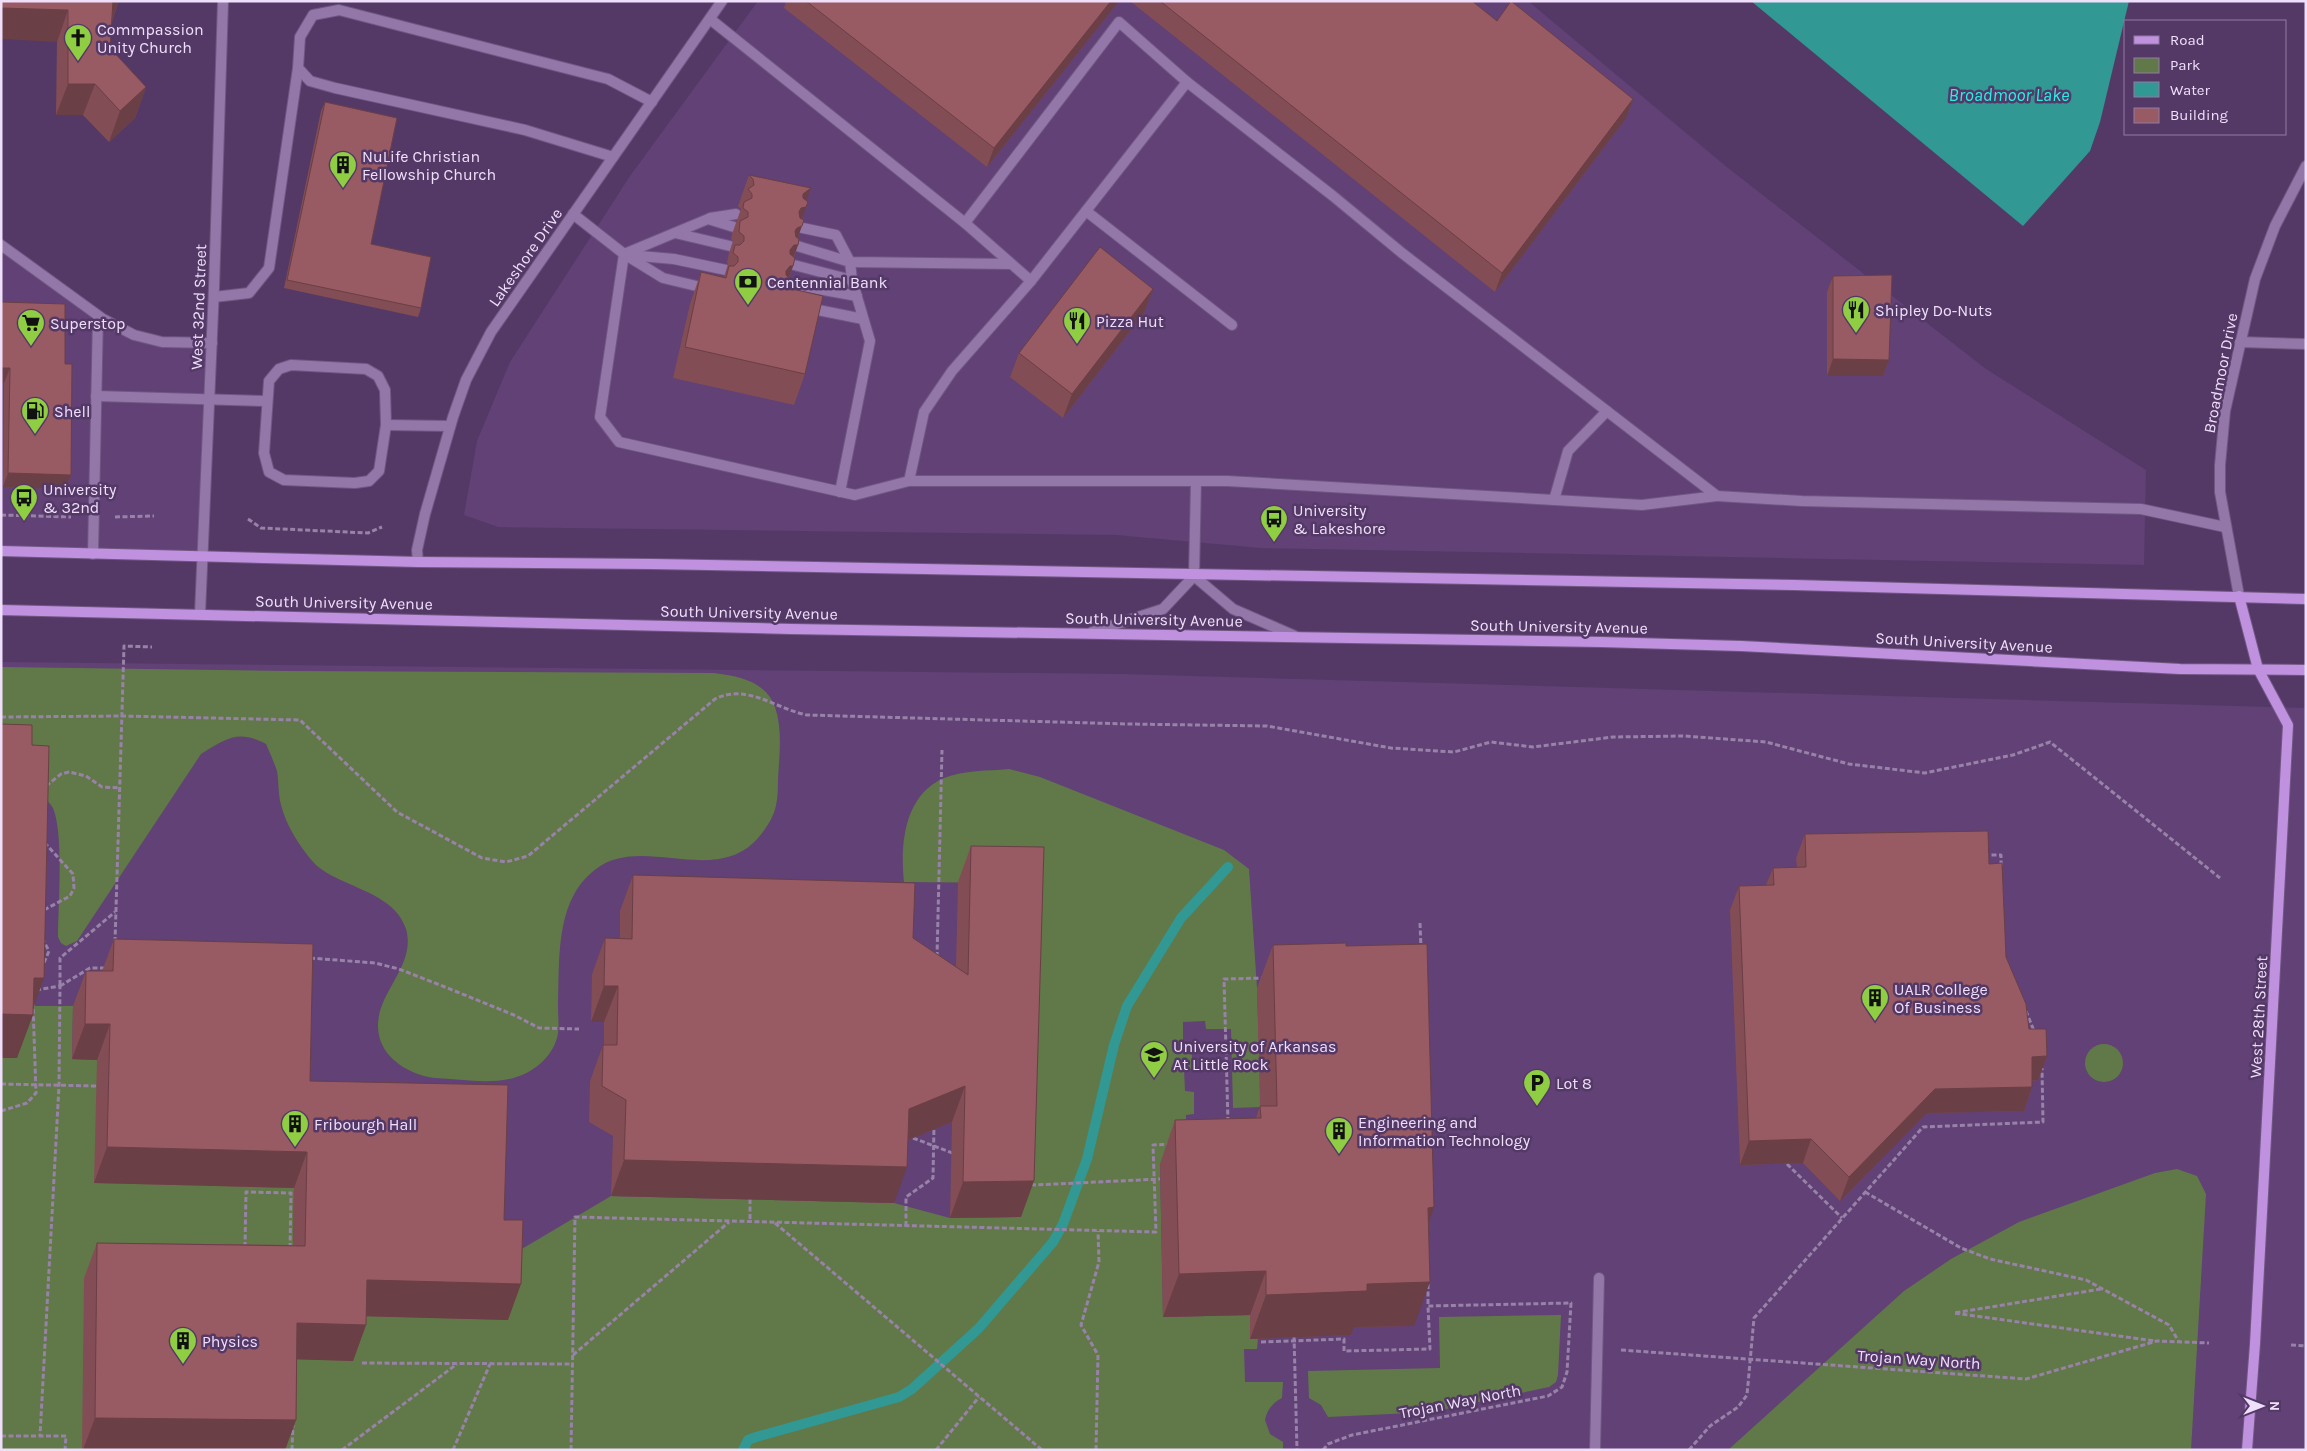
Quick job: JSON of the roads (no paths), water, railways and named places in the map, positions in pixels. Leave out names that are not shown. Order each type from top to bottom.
[{"type":"main road","points":[[1,551],[418,562],[652,564],[1194,576],[1784,585],[2306,599]]},
{"type":"main road","name":"West 28th Street","points":[[2239,596],[2258,669],[2288,725],[2256,1334],[2247,1450]]},
{"type":"main road","name":"South University Avenue","points":[[1,610],[791,629],[1092,632],[1741,646],[2180,669],[2306,670]]},
{"type":"street","name":"West 32nd Street","points":[[200,614],[214,297],[223,1]]},
{"type":"street","name":"Lakeshore Drive","points":[[418,562],[418,550],[425,514],[450,426],[466,380],[491,332],[722,1]]},
{"type":"street","points":[[214,297],[249,293],[269,268],[298,68],[300,37],[313,15],[339,10],[608,79],[652,102]]},
{"type":"street","points":[[710,19],[965,223],[1031,282]]},
{"type":"street","points":[[965,223],[1119,22],[1187,82],[1333,196],[1402,253],[1717,496]]},
{"type":"street","points":[[298,68],[310,81],[334,88],[526,130],[613,157]]},
{"type":"street","points":[[909,481],[924,412],[952,371],[1031,282],[1187,82]]},
{"type":"street","name":"Broadmoor Drive","points":[[2239,596],[2220,492],[2220,465],[2225,411],[2255,279],[2275,226],[2306,166]]},
{"type":"street","points":[[1086,211],[1232,325]]},
{"type":"street","points":[[573,214],[624,254],[663,278],[720,291]]},
{"type":"street","points":[[624,254],[708,219],[736,214]]},
{"type":"street","points":[[708,219],[734,227]]},
{"type":"street","points":[[798,227],[836,235],[850,262],[852,280],[870,341],[840,492]]},
{"type":"street","points":[[676,233],[730,246]]},
{"type":"street","points":[[1,245],[98,316],[134,335],[162,342],[212,343]]},
{"type":"street","points":[[794,245],[850,262],[1011,264]]},
{"type":"street","points":[[624,254],[674,260],[726,270]]},
{"type":"street","points":[[624,254],[600,417],[619,442],[855,495],[909,481],[1196,481],[1642,505],[1717,496],[1822,502],[2141,508],[2225,527]]},
{"type":"street","points":[[790,264],[852,280]]},
{"type":"street","points":[[785,283],[857,296]]},
{"type":"street","points":[[799,307],[864,318]]},
{"type":"street","points":[[93,554],[98,316]]},
{"type":"street","points":[[2240,342],[2306,344]]},
{"type":"street","points":[[291,365],[366,369],[378,376],[384,390],[386,426],[379,471],[369,481],[355,483],[284,480],[269,472],[264,453],[266,401],[269,381],[279,369],[291,365]]},
{"type":"street","points":[[96,396],[266,401]]},
{"type":"street","points":[[1554,500],[1568,451],[1607,411]]},
{"type":"street","points":[[386,426],[450,426]]},
{"type":"street","points":[[1092,632],[1163,609],[1194,576],[1196,481]]},
{"type":"street","points":[[1194,576],[1233,609],[1295,636]]},
{"type":"street","points":[[1595,1450],[1599,1278]]},
{"type":"water","name":"Broadmoor Lake","points":[[1751,1],[2129,1],[2100,122],[2090,151],[2023,226]]},
{"type":"waterway","points":[[743,1450],[748,1440],[756,1437],[899,1397],[912,1389],[979,1328],[1053,1242],[1063,1224],[1087,1159],[1114,1045],[1127,1006],[1181,918],[1228,867]]},
{"type":"place","name":"Commpassion Unity Church","points":[[78,62]]},
{"type":"place","name":"NuLife Christian Fellowship Church","points":[[343,189]]},
{"type":"place","name":"Centennial Bank","points":[[748,306]]},
{"type":"place","name":"Shipley Do-Nuts","points":[[1856,334]]},
{"type":"place","name":"Pizza Hut","points":[[1077,345]]},
{"type":"place","name":"Superstop","points":[[31,347]]},
{"type":"place","name":"Shell","points":[[35,435]]},
{"type":"place","name":"University & 32nd","points":[[24,522]]},
{"type":"place","name":"University & Lakeshore","points":[[1274,543]]},
{"type":"place","name":"UALR College Of Business","points":[[1875,1022]]},
{"type":"place","name":"University of Arkansas At Little Rock","points":[[1154,1079]]},
{"type":"place","name":"Lot 8","points":[[1537,1107]]},
{"type":"place","name":"Fribourgh Hall","points":[[295,1148]]},
{"type":"place","name":"Engineering and Information Technology","points":[[1339,1155]]},
{"type":"place","name":"Physics","points":[[183,1365]]}]
